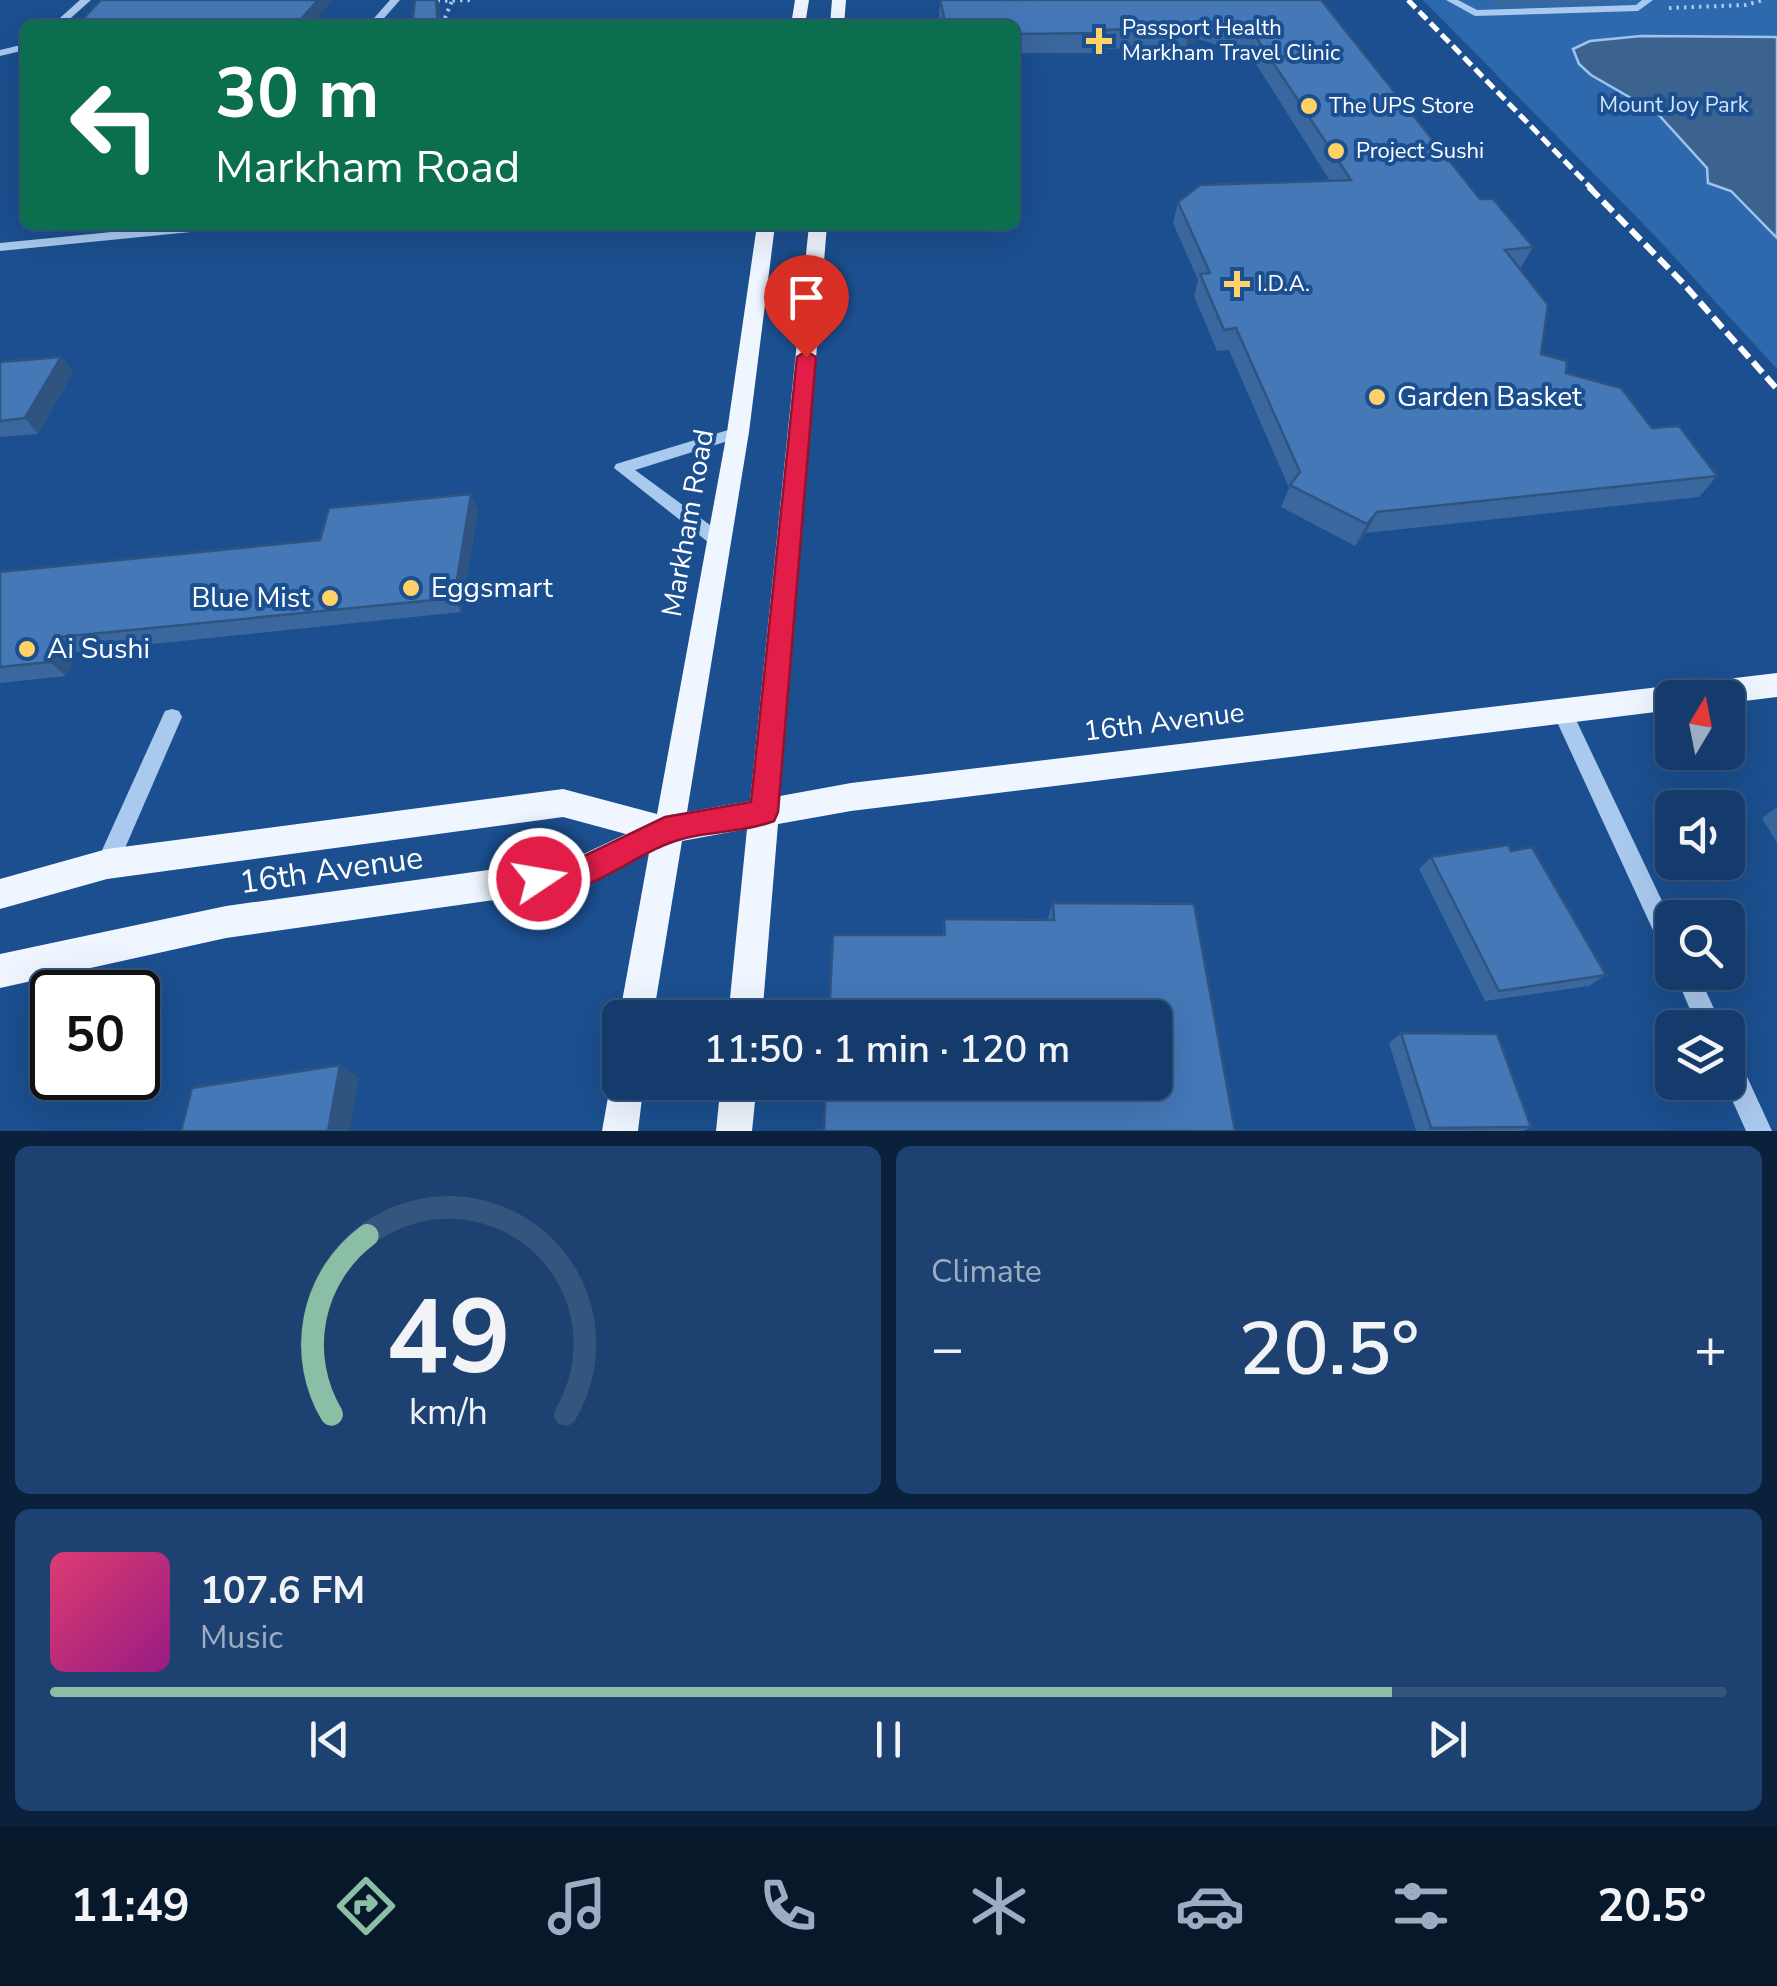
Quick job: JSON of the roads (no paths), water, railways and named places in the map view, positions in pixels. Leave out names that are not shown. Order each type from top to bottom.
[{"type":"main road","name":"Markham Road","points":[[639,1000],[665,830],[738,432],[765,230]]},
{"type":"main road","points":[[747,1000],[818,230]]},
{"type":"main road","name":"16th Avenue","points":[[1745,690],[1777,686]]},
{"type":"main road","name":"16th Avenue","points":[[0,971],[226,922],[578,874],[665,830],[851,797],[1655,700]]},
{"type":"main road","name":"16th Avenue","points":[[0,894],[107,864],[563,803],[665,830]]},
{"type":"main road","points":[[620,1131],[624,1100]]},
{"type":"main road","points":[[734,1131],[737,1100]]},
{"type":"street","points":[[63,20],[86,0]]},
{"type":"street","points":[[1451,0],[1475,13],[1638,8],[1648,0]]},
{"type":"street","points":[[377,20],[394,1]]},
{"type":"street","points":[[0,248],[173,230]]},
{"type":"street","points":[[718,541],[622,468],[738,432]]},
{"type":"street","points":[[1562,710],[1655,910]]},
{"type":"street","points":[[107,864],[172,717]]},
{"type":"street","points":[[1745,1100],[1759,1131]]},
{"type":"railway","points":[[1408,0],[1592,189]]},
{"type":"railway","points":[[1589,187],[1681,281],[1777,389]]},
{"type":"place","name":"Passport Health Markham Travel Clinic","points":[[1099,41]]},
{"type":"place","name":"The UPS Store","points":[[1309,106]]},
{"type":"place","name":"Project Sushi","points":[[1336,151]]},
{"type":"place","name":"I.D.A.","points":[[1237,284]]},
{"type":"place","name":"Garden Basket","points":[[1377,397]]},
{"type":"place","name":"Eggsmart","points":[[411,588]]},
{"type":"place","name":"Blue Mist","points":[[330,598]]},
{"type":"place","name":"Ai Sushi","points":[[27,649]]},
{"type":"park label","name":"Mount Joy Park","points":[[1674,105]]}]
